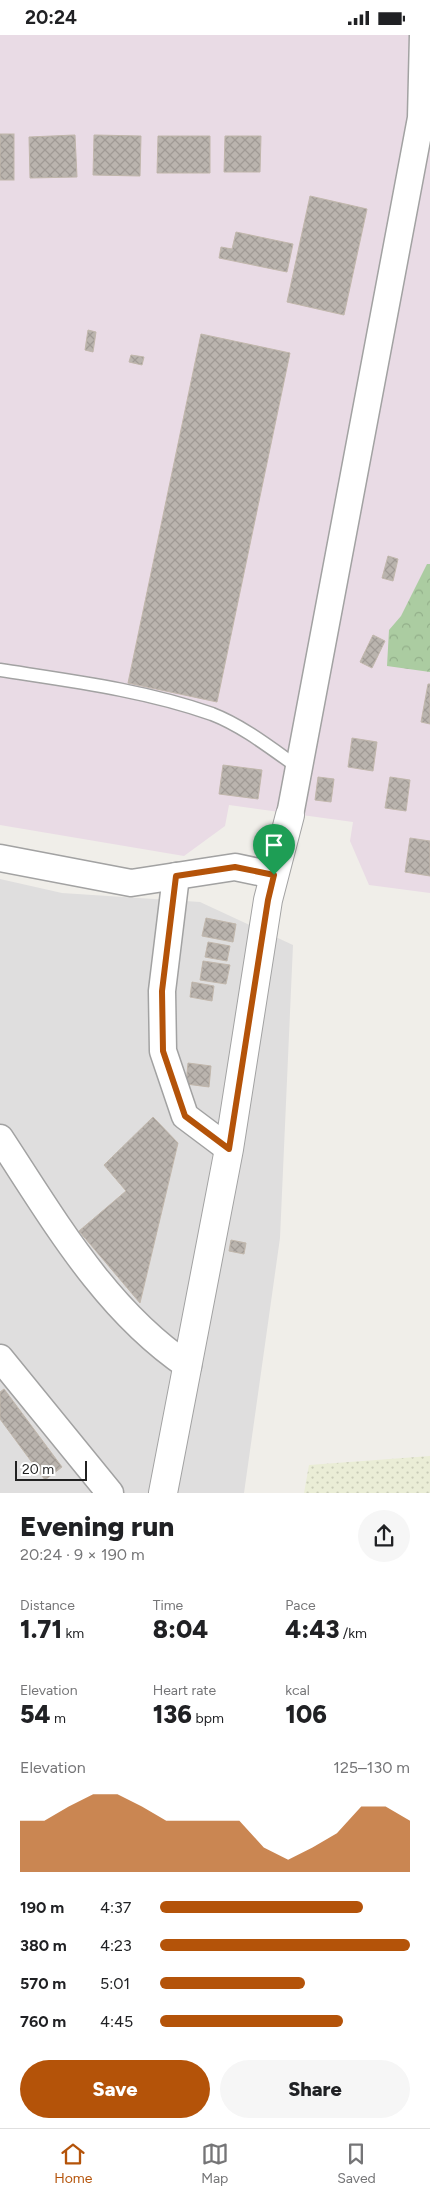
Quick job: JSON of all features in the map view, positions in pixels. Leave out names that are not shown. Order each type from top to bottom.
[{"type":"street","points":[[163,1493],[229,1149],[268,900],[290,815],[421,119],[423,35]]},
{"type":"street","points":[[0,858],[131,883],[235,867],[274,875]]},
{"type":"street","points":[[176,876],[162,991],[163,1051],[185,1116],[229,1149]]},
{"type":"street","points":[[0,1138],[71,1247],[132,1321],[161,1348],[188,1366]]},
{"type":"street","points":[[0,1358],[110,1493]]},
{"type":"lane","points":[[0,670],[99,686],[213,715],[249,734],[299,768]]},
{"type":"shaded area","points":[[0,35],[430,35],[430,893],[369,885],[350,841],[353,822],[229,805],[225,826],[184,856],[0,825]]},
{"type":"shaded area","points":[[0,879],[62,893],[200,902],[293,945],[280,1238],[244,1493],[0,1493]]},
{"type":"green space","points":[[427,564],[430,564],[430,672],[387,666],[389,630],[401,616]]},
{"type":"green space","points":[[430,1456],[430,1493],[304,1493],[309,1465]]},
{"type":"building","points":[[0,134],[14,134],[14,180],[0,180]]},
{"type":"building","points":[[75,135],[77,177],[30,178],[29,137]]},
{"type":"building","points":[[94,135],[141,136],[140,176],[93,175]]},
{"type":"building","points":[[158,136],[210,136],[210,173],[157,173]]},
{"type":"building","points":[[225,136],[261,136],[260,172],[224,172]]},
{"type":"building","points":[[310,196],[367,209],[344,315],[287,302]]},
{"type":"building","points":[[236,232],[293,244],[287,272],[219,258],[221,247],[232,249]]},
{"type":"building","points":[[88,330],[96,332],[93,352],[85,350]]},
{"type":"building","points":[[201,334],[290,353],[217,702],[128,683]]},
{"type":"building","points":[[131,355],[144,357],[142,365],[129,362]]},
{"type":"building","points":[[388,556],[398,559],[393,581],[382,578]]},
{"type":"building","points":[[373,635],[385,641],[372,668],[360,662]]},
{"type":"building","points":[[428,684],[430,684],[430,724],[421,722]]},
{"type":"building","points":[[352,738],[377,742],[373,771],[348,767]]},
{"type":"building","points":[[223,765],[262,770],[258,799],[219,794]]},
{"type":"building","points":[[318,777],[334,779],[331,802],[315,800]]},
{"type":"building","points":[[390,777],[410,780],[406,811],[385,808]]},
{"type":"building","points":[[410,838],[430,841],[430,876],[405,872]]},
{"type":"building","points":[[206,918],[236,924],[233,942],[202,936]]},
{"type":"building","points":[[208,942],[230,946],[227,961],[205,957]]},
{"type":"building","points":[[203,961],[230,965],[226,984],[200,980]]},
{"type":"building","points":[[192,982],[214,986],[212,1001],[190,997]]},
{"type":"building","points":[[188,1063],[211,1066],[209,1087],[186,1084]]},
{"type":"building","points":[[153,1117],[178,1143],[140,1303],[79,1231],[126,1191],[104,1165]]},
{"type":"building","points":[[231,1240],[246,1243],[244,1254],[229,1251]]},
{"type":"building","points":[[4,1389],[62,1467],[45,1480],[0,1419],[0,1392]]},
{"type":"route","points":[[235,867],[274,875],[268,900],[229,1149],[185,1116],[163,1051],[162,991],[176,876],[235,867]]}]
